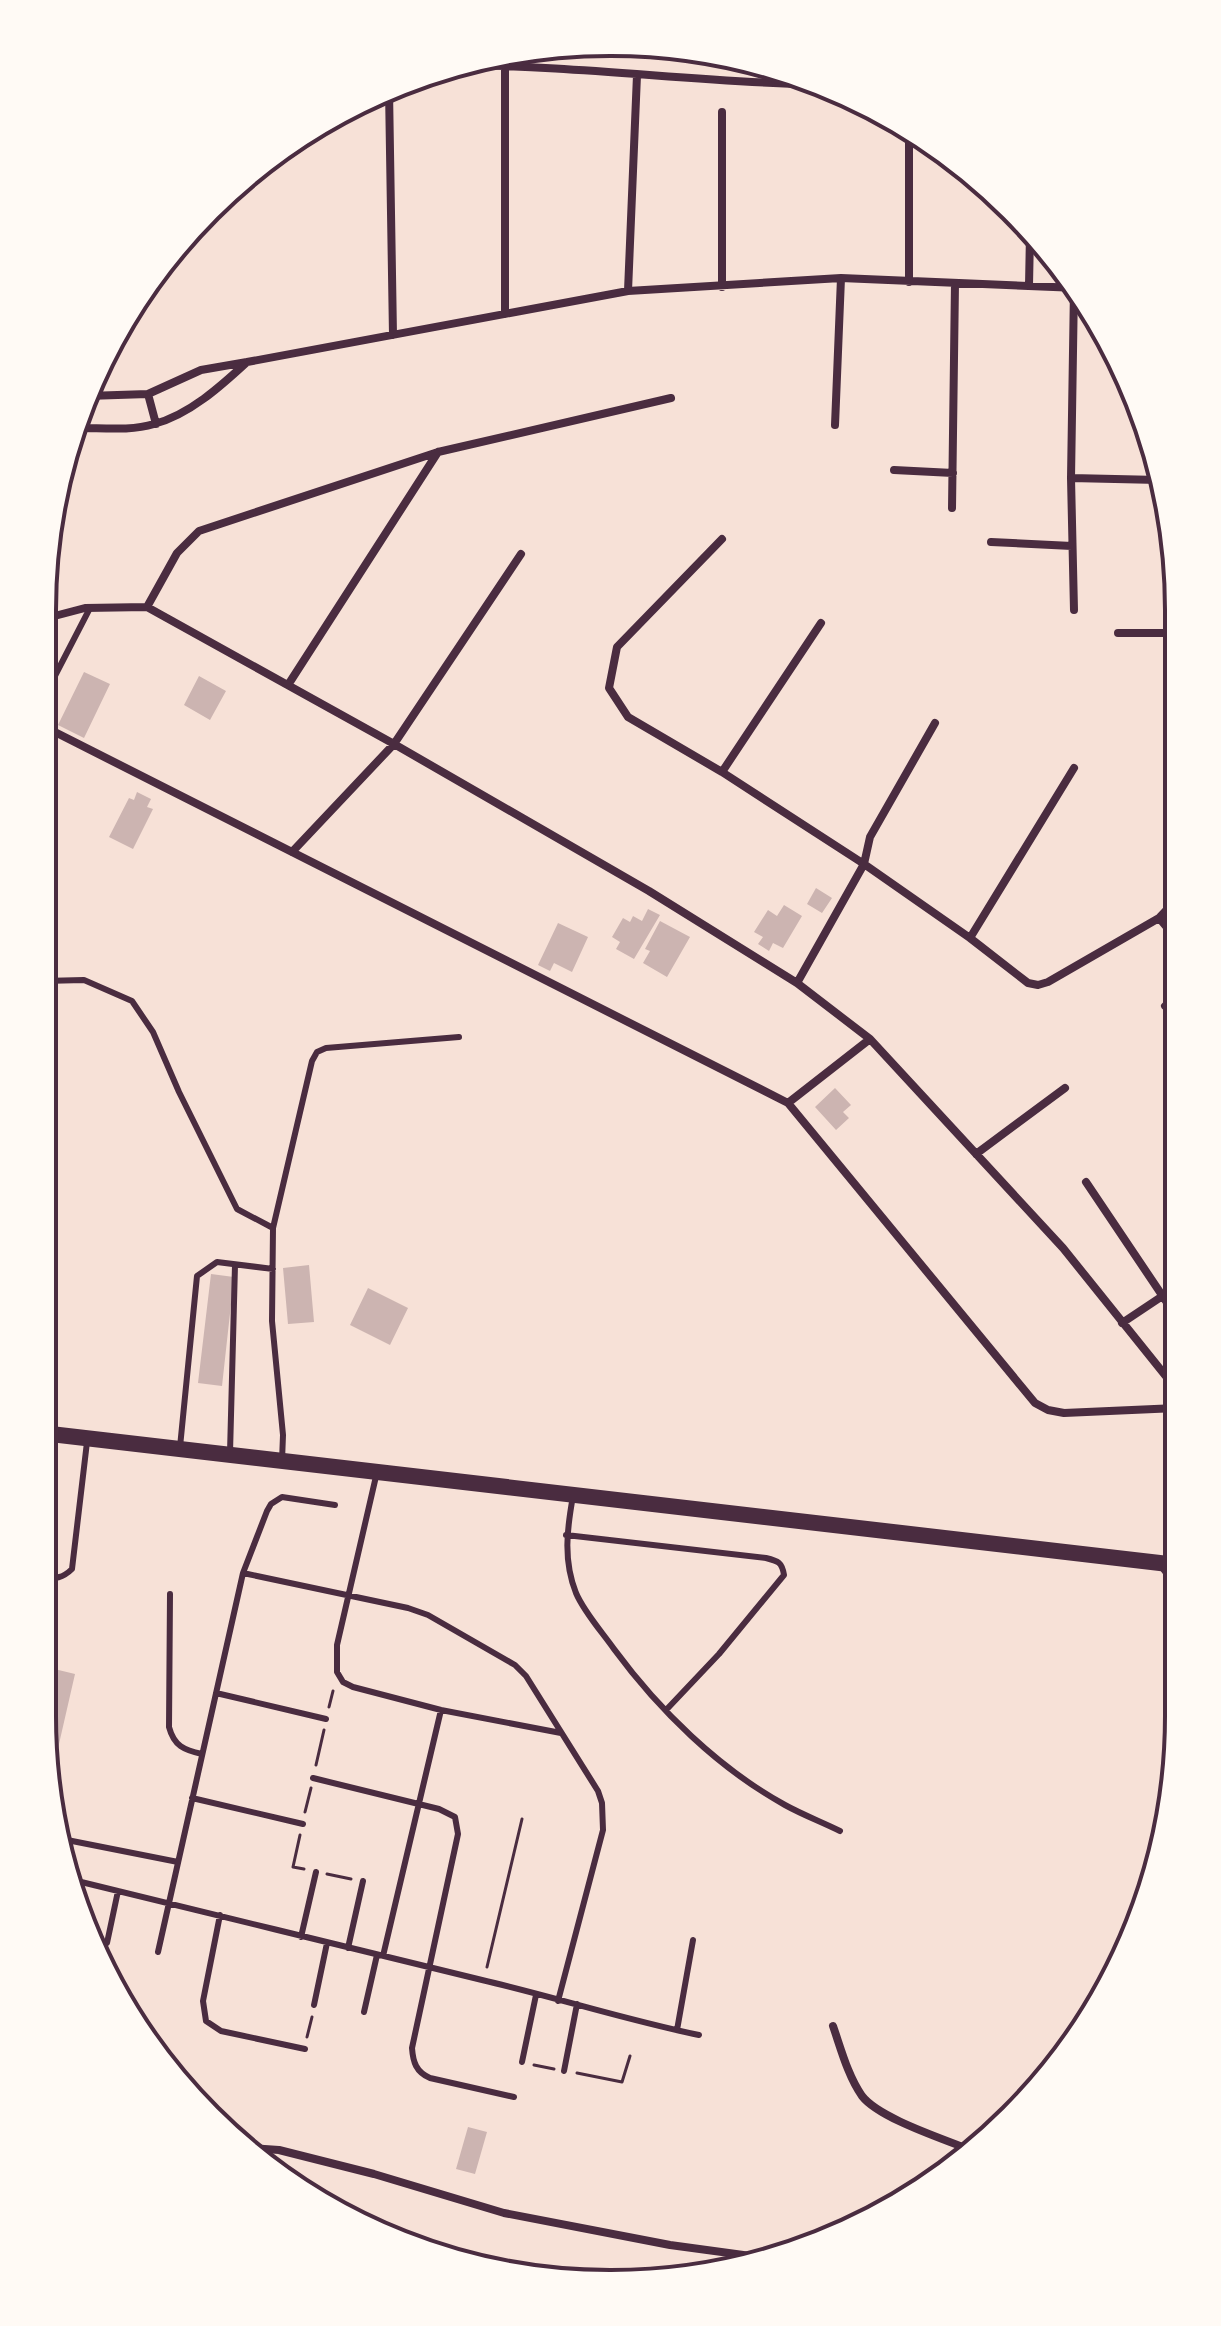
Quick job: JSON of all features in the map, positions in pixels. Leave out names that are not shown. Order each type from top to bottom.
[{"type":"main road","points":[[56,1435],[1165,1564]]},
{"type":"street","points":[[511,65],[732,83],[786,84]]},
{"type":"street","points":[[505,66],[505,314]]},
{"type":"street","points":[[628,291],[637,75]]},
{"type":"street","points":[[389,102],[393,335]]},
{"type":"street","points":[[722,112],[722,287]]},
{"type":"street","points":[[909,143],[909,282]]},
{"type":"street","points":[[1029,286],[1030,248]]},
{"type":"street","points":[[835,425],[841,278]]},
{"type":"street","points":[[99,396],[148,394],[201,370],[628,291],[841,278],[1061,287]]},
{"type":"street","points":[[952,508],[955,283]]},
{"type":"street","points":[[1074,610],[1071,478],[1075,308]]},
{"type":"street","points":[[86,429],[156,424],[209,397],[247,362]]},
{"type":"street","points":[[148,394],[156,424]]},
{"type":"street","points":[[147,607],[177,553],[199,531],[438,452],[671,398]]},
{"type":"street","points":[[288,685],[438,452]]},
{"type":"street","points":[[894,470],[953,473]]},
{"type":"street","points":[[1071,478],[1149,480]]},
{"type":"street","points":[[722,539],[617,647],[609,688],[628,717],[722,772],[864,864],[1028,983],[1038,985],[1048,982],[1165,912]]},
{"type":"street","points":[[991,542],[1072,546]]},
{"type":"street","points":[[292,852],[394,744],[521,554]]},
{"type":"street","points":[[56,616],[90,608],[147,607],[649,891],[797,983],[870,1039],[1063,1248],[1165,1375]]},
{"type":"street","points":[[722,772],[821,623]]},
{"type":"street","points":[[1118,633],[1165,633]]},
{"type":"street","points":[[797,983],[864,864],[870,837],[935,723]]},
{"type":"street","points":[[56,733],[788,1103],[1035,1403],[1064,1413],[1165,1409]]},
{"type":"street","points":[[970,938],[1074,768]]},
{"type":"street","points":[[1159,918],[1165,925]]},
{"type":"street","points":[[788,1103],[870,1039]]},
{"type":"street","points":[[976,1154],[1065,1088]]},
{"type":"street","points":[[1086,1182],[1165,1298]]},
{"type":"street","points":[[1122,1323],[1163,1295]]},
{"type":"street","points":[[833,2026],[852,2078],[864,2098],[882,2112],[960,2145]]},
{"type":"street","points":[[266,2149],[347,2167],[504,2213],[670,2245],[739,2254]]},
{"type":"lane","points":[[56,674],[90,608]]},
{"type":"lane","points":[[56,981],[84,980],[132,1001],[153,1032],[237,1209],[273,1228]]},
{"type":"lane","points":[[282,1461],[283,1435],[272,1321],[273,1228],[312,1061],[317,1052],[326,1048],[459,1037]]},
{"type":"lane","points":[[180,1449],[197,1276],[217,1262],[273,1269]]},
{"type":"lane","points":[[230,1455],[235,1265]]},
{"type":"lane","points":[[56,1579],[72,1569],[87,1438]]},
{"type":"lane","points":[[377,1472],[336,1660],[337,1672],[343,1682],[441,1710],[561,1733]]},
{"type":"lane","points":[[573,1495],[566,1535],[567,1557],[577,1594],[632,1673],[710,1752],[747,1781],[786,1805],[840,1831]]},
{"type":"lane","points":[[158,1952],[243,1573],[267,1511],[276,1499],[289,1497],[335,1505]]},
{"type":"lane","points":[[566,1535],[766,1558],[783,1565],[784,1575],[719,1654],[667,1709]]},
{"type":"lane","points":[[1158,1563],[1165,1572]]},
{"type":"lane","points":[[243,1573],[428,1615],[515,1665],[526,1676],[598,1791],[603,1817],[603,1830],[558,2001]]},
{"type":"lane","points":[[170,1594],[169,1727],[177,1745],[202,1754]]},
{"type":"lane","points":[[216,1693],[326,1719]]},
{"type":"lane","points":[[364,2012],[441,1710]]},
{"type":"lane","points":[[313,1778],[419,1803],[449,1812],[455,1817],[458,1834],[412,2048],[415,2065],[430,2078],[514,2097]]},
{"type":"lane","points":[[192,1798],[303,1824]]},
{"type":"lane","points":[[71,1841],[178,1862]]},
{"type":"lane","points":[[301,1937],[316,1872]]},
{"type":"lane","points":[[348,1948],[363,1881]]},
{"type":"lane","points":[[82,1882],[699,2035]]},
{"type":"lane","points":[[107,1943],[118,1891]]},
{"type":"lane","points":[[220,1915],[203,2001],[206,2021],[221,2031],[305,2049]]},
{"type":"lane","points":[[677,2030],[693,1940]]},
{"type":"lane","points":[[314,2005],[327,1943]]},
{"type":"lane","points":[[522,2062],[536,1995]]},
{"type":"lane","points":[[564,2071],[577,2004]]},
{"type":"path","points":[[484,1980],[522,1819]]},
{"type":"path","points":[[305,2049],[314,2005]]},
{"type":"path","points":[[622,2082],[630,2056]]},
{"type":"building","points":[[84,672],[110,684],[84,738],[58,725]]},
{"type":"building","points":[[199,676],[226,691],[210,720],[184,705]]},
{"type":"building","points":[[137,792],[151,799],[147,807],[153,809],[133,849],[109,837],[129,798],[134,800]]},
{"type":"building","points":[[816,888],[832,898],[822,913],[807,904]]},
{"type":"building","points":[[784,905],[802,916],[783,948],[773,943],[769,951],[758,944],[763,937],[754,932],[768,910],[777,916]]},
{"type":"building","points":[[648,909],[660,915],[634,959],[616,949],[620,942],[612,937],[623,918],[630,922],[633,916],[642,921]]},
{"type":"building","points":[[660,921],[690,937],[667,977],[643,963],[650,951],[645,949]]},
{"type":"building","points":[[558,923],[588,937],[572,972],[554,963],[550,971],[538,965]]},
{"type":"building","points":[[835,1088],[851,1105],[843,1112],[849,1118],[836,1130],[815,1107]]},
{"type":"building","points":[[309,1265],[314,1322],[288,1324],[283,1268]]},
{"type":"building","points":[[211,1274],[234,1277],[222,1386],[198,1383]]},
{"type":"building","points":[[368,1288],[408,1308],[390,1345],[350,1325]]},
{"type":"building","points":[[56,1669],[75,1674],[57,1752]]},
{"type":"building","points":[[468,2127],[487,2132],[475,2174],[456,2169]]}]
